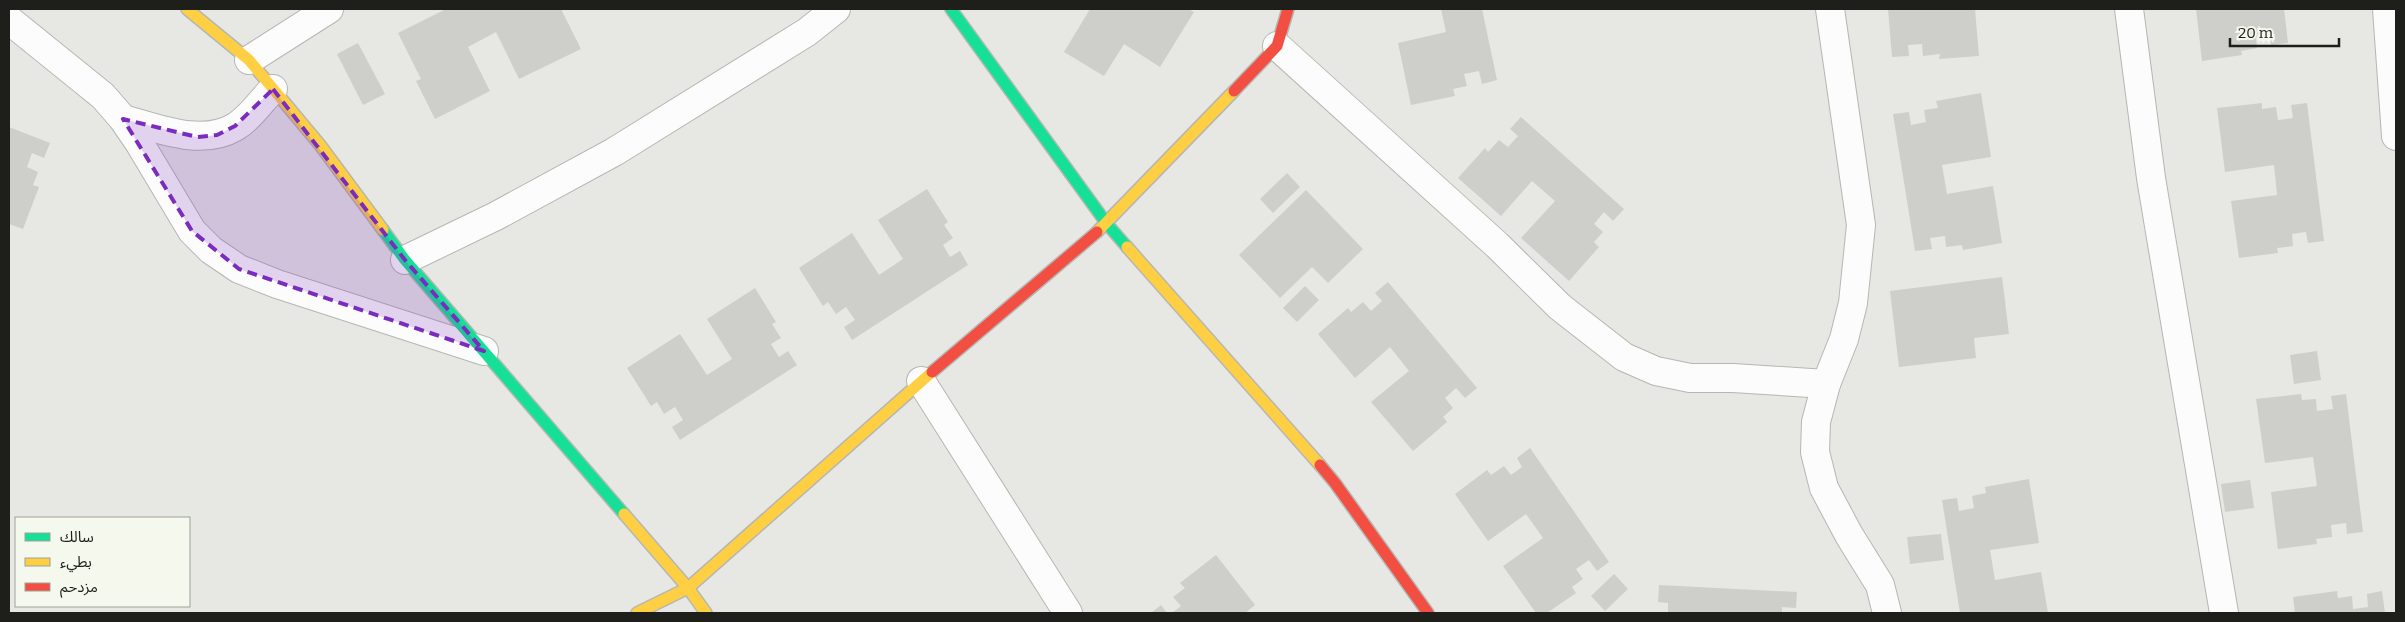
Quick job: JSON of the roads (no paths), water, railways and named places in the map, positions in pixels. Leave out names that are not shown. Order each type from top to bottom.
[{"type":"street","points":[[187,9],[249,60],[320,145],[405,260],[688,588],[706,613]]},
{"type":"street","points":[[249,60],[330,9]]},
{"type":"street","points":[[405,260],[496,216],[614,152],[808,32],[836,9]]},
{"type":"street","points":[[952,9],[1107,224],[1335,483],[1428,613]]},
{"type":"street","points":[[637,613],[688,588],[921,381],[1107,224],[1277,46],[1288,9]]},
{"type":"street","points":[[1830,9],[1861,225],[1853,303],[1844,339],[1826,384],[1816,422],[1815,452],[1824,488],[1880,585],[1887,613]]},
{"type":"street","points":[[2130,9],[2151,178],[2224,613]]},
{"type":"street","points":[[2387,9],[2396,136]]},
{"type":"street","points":[[9,20],[103,96],[123,119],[160,175],[192,231],[211,250],[239,269],[277,284],[484,351]]},
{"type":"street","points":[[1277,46],[1497,245],[1560,307],[1624,357],[1656,372],[1690,378],[1733,378],[1826,384]]},
{"type":"street","points":[[123,119],[197,137],[217,135],[235,126],[273,89]]},
{"type":"street","points":[[921,381],[1068,613]]}]
